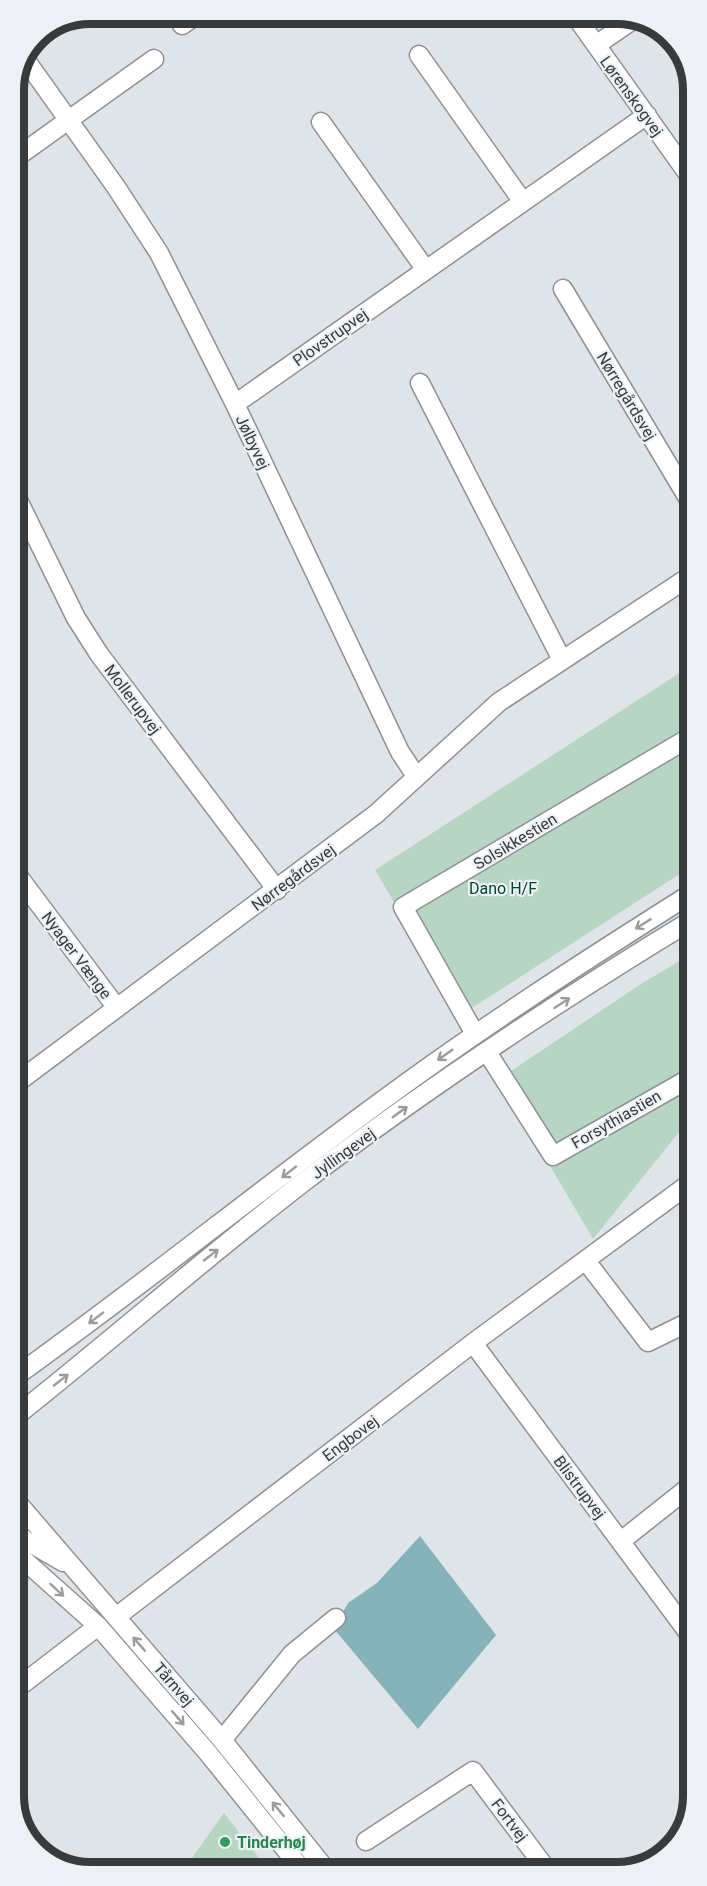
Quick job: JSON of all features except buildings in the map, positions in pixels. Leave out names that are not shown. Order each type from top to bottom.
[{"type":"street","name":"Lørenskogvej","points":[[581,24],[683,167]]},
{"type":"street","points":[[596,45],[626,25]]},
{"type":"street","points":[[419,55],[523,202]]},
{"type":"street","points":[[24,152],[154,59]]},
{"type":"street","name":"Jølbyvej","points":[[30,64],[159,252],[235,404],[400,752],[416,776]]},
{"type":"street","name":"Plovstrupvej","points":[[235,404],[647,116]]},
{"type":"street","points":[[321,122],[426,270]]},
{"type":"street","name":"Nørregårdsvej","points":[[563,289],[683,488]]},
{"type":"street","points":[[420,383],[562,660]]},
{"type":"street","name":"Mollerupvej","points":[[24,512],[76,618],[99,654],[277,890]]},
{"type":"street","name":"Nørregårdsvej","points":[[24,1077],[376,814],[499,702],[683,581]]},
{"type":"street","name":"Solsikkestien","points":[[476,1034],[403,908],[683,741]]},
{"type":"street","name":"Nyager Vænge","points":[[24,884],[117,1008]]},
{"type":"street","name":"Jyllingevej","points":[[24,1370],[160,1271],[378,1103],[476,1034],[683,899]]},
{"type":"street","name":"Jyllingevej","points":[[24,1410],[100,1350],[204,1260],[306,1180],[487,1052],[683,926]]},
{"type":"street","name":"Forsythiastien","points":[[487,1052],[553,1156],[683,1082]]},
{"type":"street","name":"Engbovej","points":[[116,1617],[473,1343],[683,1188]]},
{"type":"street","points":[[586,1261],[648,1342],[683,1325]]},
{"type":"street","name":"Blistrupvej","points":[[473,1343],[683,1626]]},
{"type":"street","points":[[621,1541],[683,1492]]},
{"type":"street","name":"Tårnvej","points":[[24,1510],[222,1740],[320,1862]]},
{"type":"street","points":[[24,1539],[75,1569]]},
{"type":"street","name":"Tårnvej","points":[[24,1559],[98,1626],[208,1753],[296,1862]]},
{"type":"street","points":[[222,1740],[292,1654],[336,1618]]},
{"type":"street","points":[[24,1683],[98,1626]]},
{"type":"street","name":"Fortvej","points":[[366,1841],[473,1771],[541,1862]]},
{"type":"green space","name":"Dano H/F","points":[[683,671],[683,872],[461,1015],[375,870]]},
{"type":"green space","points":[[683,959],[683,1127],[593,1239],[499,1079],[644,982]]},
{"type":"green space","name":"Tinderhøj","points":[[224,1813],[262,1862],[189,1862]]},
{"type":"water","points":[[420,1536],[496,1635],[418,1729],[334,1629],[348,1603],[377,1583]]},
{"type":"place","name":"Tinderhøj","points":[[225,1842]]}]
